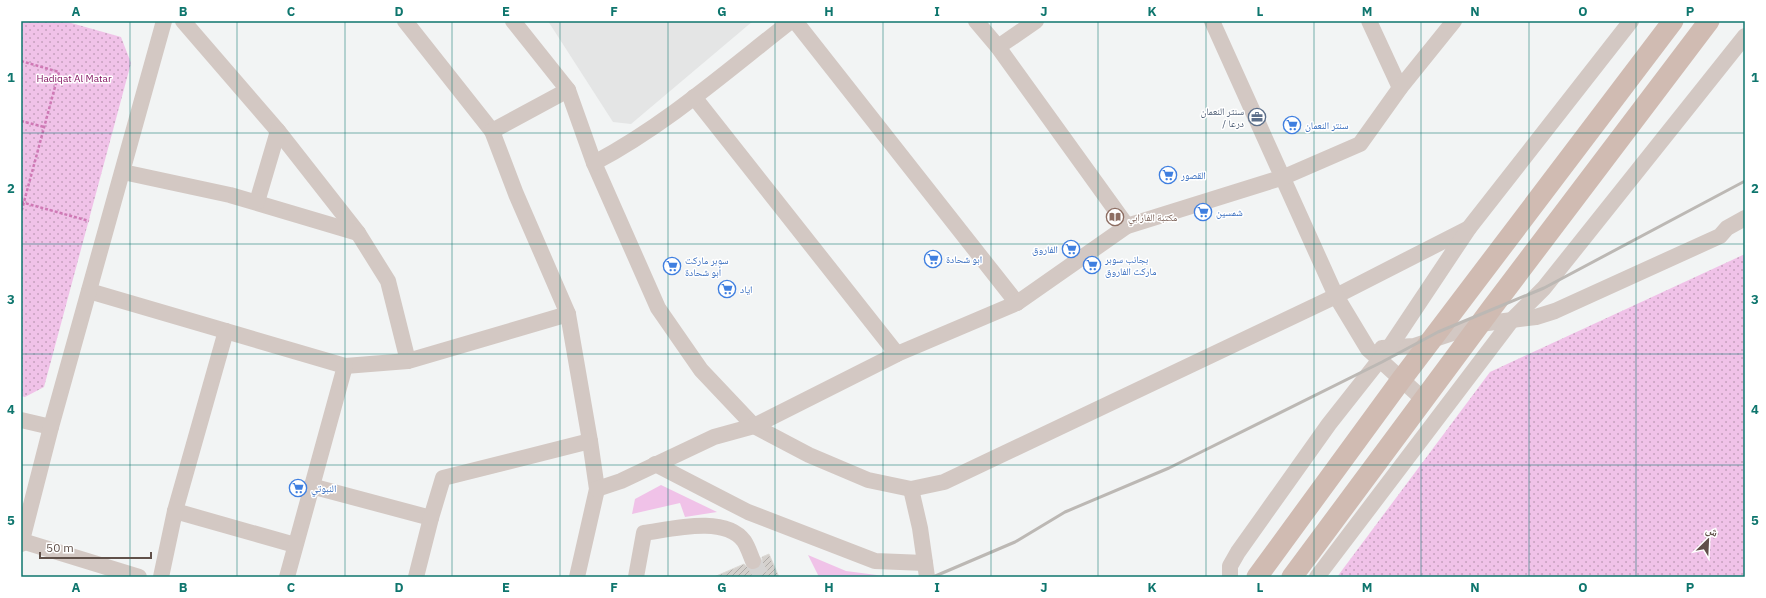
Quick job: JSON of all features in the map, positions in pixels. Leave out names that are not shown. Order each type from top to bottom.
[{"type":"main road","points":[[1257,577],[1401,380],[1673,21]]},
{"type":"main road","points":[[1292,577],[1480,324],[1709,21]]},
{"type":"street","points":[[139,577],[22,542],[51,427],[164,21]]},
{"type":"street","points":[[183,21],[278,131],[358,233],[388,281],[408,361]]},
{"type":"street","points":[[405,21],[492,131],[516,194],[568,314],[597,489],[577,577]]},
{"type":"street","points":[[513,21],[568,90],[594,163],[658,308],[701,370],[754,426],[808,455],[868,480],[911,489],[944,482],[1336,296],[1469,228]]},
{"type":"street","points":[[594,163],[615,152],[694,97],[791,21]]},
{"type":"street","points":[[795,21],[1017,304]]},
{"type":"street","points":[[976,21],[998,47],[1126,226]]},
{"type":"street","points":[[998,47],[1036,21]]},
{"type":"street","points":[[1212,21],[1284,177],[1336,296],[1401,380],[1424,400]]},
{"type":"street","points":[[1369,21],[1400,88]]},
{"type":"street","points":[[597,489],[621,481],[714,437],[754,426],[897,354],[1017,304],[1126,226],[1284,177],[1360,144],[1400,88],[1454,21]]},
{"type":"street","points":[[1230,577],[1230,566],[1238,552],[1379,352],[1469,228],[1631,21]]},
{"type":"street","points":[[1317,577],[1512,320],[1544,288],[1745,36]]},
{"type":"street","points":[[492,131],[568,90]]},
{"type":"street","points":[[694,97],[897,354]]},
{"type":"street","points":[[257,202],[278,131]]},
{"type":"street","points":[[122,172],[230,195],[358,233]]},
{"type":"street","points":[[1379,352],[1414,346],[1480,324],[1555,312],[1720,236],[1727,228],[1745,218]]},
{"type":"street","points":[[1720,236],[1730,236],[1745,231]]},
{"type":"street","points":[[89,291],[345,366],[408,361],[568,314]]},
{"type":"street","points":[[161,577],[174,512],[226,331]]},
{"type":"street","points":[[287,577],[345,366]]},
{"type":"street","points":[[21,420],[51,427]]},
{"type":"street","points":[[416,577],[443,478],[590,441]]},
{"type":"street","points":[[655,464],[748,512],[875,560],[926,570],[920,528],[911,489]]},
{"type":"street","points":[[311,486],[431,518]]},
{"type":"street","points":[[174,512],[295,545]]},
{"type":"street","points":[[636,577],[644,534],[690,526],[726,527],[743,540],[753,560]]},
{"type":"path","points":[[21,61],[59,72],[22,202],[21,213]]},
{"type":"path","points":[[21,121],[44,127]]},
{"type":"path","points":[[22,202],[89,221]]},
{"type":"shaded area","points":[[548,21],[753,21],[631,124],[613,122]]},
{"type":"green space","name":"Hadiqat Al Matar","points":[[21,21],[64,21],[121,37],[131,63],[44,387],[25,397],[21,396]]},
{"type":"green space","points":[[1745,254],[1745,577],[1337,577],[1490,372]]},
{"type":"green space","points":[[661,485],[717,512],[685,517],[680,503],[632,514],[635,499]]},
{"type":"green space","points":[[808,555],[846,571],[892,577],[819,577]]},
{"type":"building","points":[[769,554],[779,577],[714,577],[744,564],[751,570],[757,570],[762,563],[762,557]]},
{"type":"tunnel","points":[[753,561],[762,577]]},
{"type":"railway","points":[[933,577],[1015,542],[1065,512],[1169,468],[1382,362],[1438,332],[1544,288],[1745,181]]},
{"type":"place","name":"سنتر النعمان / درعا","points":[[1257,117]]},
{"type":"place","name":"سنتر النعمان","points":[[1292,125]]},
{"type":"place","name":"القصور","points":[[1168,175]]},
{"type":"place","name":"شمسين","points":[[1203,212]]},
{"type":"place","name":"مكتبة الفارابي","points":[[1115,217]]},
{"type":"place","name":"الفاروق","points":[[1071,249]]},
{"type":"place","name":"ابو شحادة","points":[[933,259]]},
{"type":"place","name":"بجانب سوبر ماركت الفاروق","points":[[1092,265]]},
{"type":"place","name":"سوبر ماركت أبو شحادة","points":[[672,266]]},
{"type":"place","name":"اياد","points":[[727,289]]},
{"type":"place","name":"النبوتي","points":[[298,488]]}]
